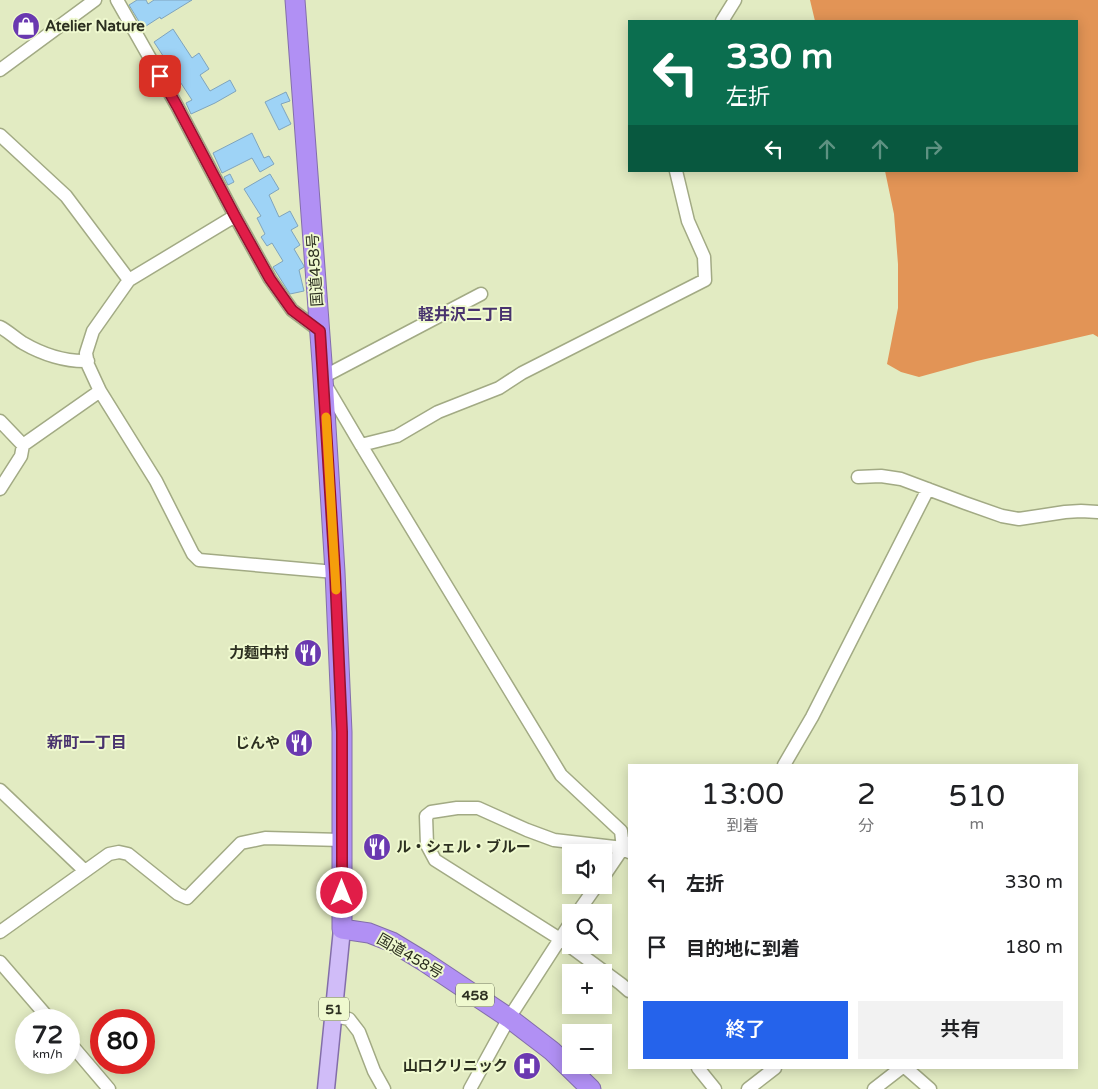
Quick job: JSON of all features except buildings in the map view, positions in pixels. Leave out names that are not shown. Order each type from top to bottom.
[{"type":"highway","name":"国道458号","points":[[295,0],[320,331],[335,572],[342,732],[342,929],[370,933],[392,942],[425,962],[509,1018],[552,1051],[591,1089]]},
{"type":"main road","name":"51","points":[[326,1089],[342,929]]},
{"type":"street","points":[[0,70],[94,0]]},
{"type":"street","points":[[117,0],[177,106],[270,279],[292,310],[320,331]]},
{"type":"street","points":[[723,20],[735,0]]},
{"type":"street","points":[[0,135],[66,196],[129,280]]},
{"type":"street","points":[[361,445],[397,436],[438,412],[499,388],[522,373],[705,280],[704,257],[688,221],[676,172]]},
{"type":"street","points":[[235,216],[129,280],[93,331],[86,353],[88,361],[100,391],[156,482],[193,554],[199,560],[335,572]]},
{"type":"street","points":[[481,294],[323,380],[561,775],[621,831],[627,847]]},
{"type":"street","points":[[0,327],[24,343],[49,355],[76,362],[88,361]]},
{"type":"street","points":[[0,489],[21,456],[23,445],[100,391]]},
{"type":"street","points":[[0,421],[23,445]]},
{"type":"street","points":[[858,477],[881,476],[901,478],[1002,516],[1019,519],[1065,512],[1098,512]]},
{"type":"street","points":[[785,764],[812,717],[928,489]]},
{"type":"street","points":[[0,790],[84,871]]},
{"type":"street","points":[[626,983],[435,860],[427,846],[426,816],[431,812],[457,808],[478,808],[554,840],[627,847]]},
{"type":"street","points":[[0,932],[109,854],[119,852],[128,854],[178,894],[187,898],[242,843],[265,838],[342,840]]},
{"type":"street","points":[[612,866],[627,847]]},
{"type":"street","points":[[470,1089],[509,1018],[562,936]]},
{"type":"street","points":[[0,962],[41,1009]]},
{"type":"street","points":[[334,1016],[349,1019],[359,1032],[374,1071],[384,1089]]},
{"type":"street","points":[[80,1055],[110,1089]]},
{"type":"street","points":[[699,1069],[715,1089]]},
{"type":"street","points":[[748,1089],[774,1069]]},
{"type":"street","points":[[874,1089],[900,1069]]},
{"type":"street","points":[[907,1069],[930,1089]]},
{"type":"shaded area","points":[[810,0],[1098,0],[1098,337],[1093,334],[977,361],[919,377],[901,372],[887,364],[898,308],[898,264],[894,214],[885,172],[1078,172],[1078,20],[815,20]]},
{"type":"slow traffic","points":[[326,417],[336,590]]},
{"type":"place","name":"Atelier Nature","points":[[26,26]]},
{"type":"place","name":"力麺中村","points":[[308,653]]},
{"type":"place","name":"じんや","points":[[299,743]]},
{"type":"place","name":"ル・シェル・ブルー","points":[[377,847]]},
{"type":"place","name":"山口クリニック","points":[[527,1066]]},
{"type":"district","name":"軽井沢二丁目","points":[[466,315]]},
{"type":"district","name":"新町一丁目","points":[[87,743]]},
{"type":"route","points":[[160,76],[270,279],[292,310],[320,331],[335,572],[342,732],[342,893]]}]
